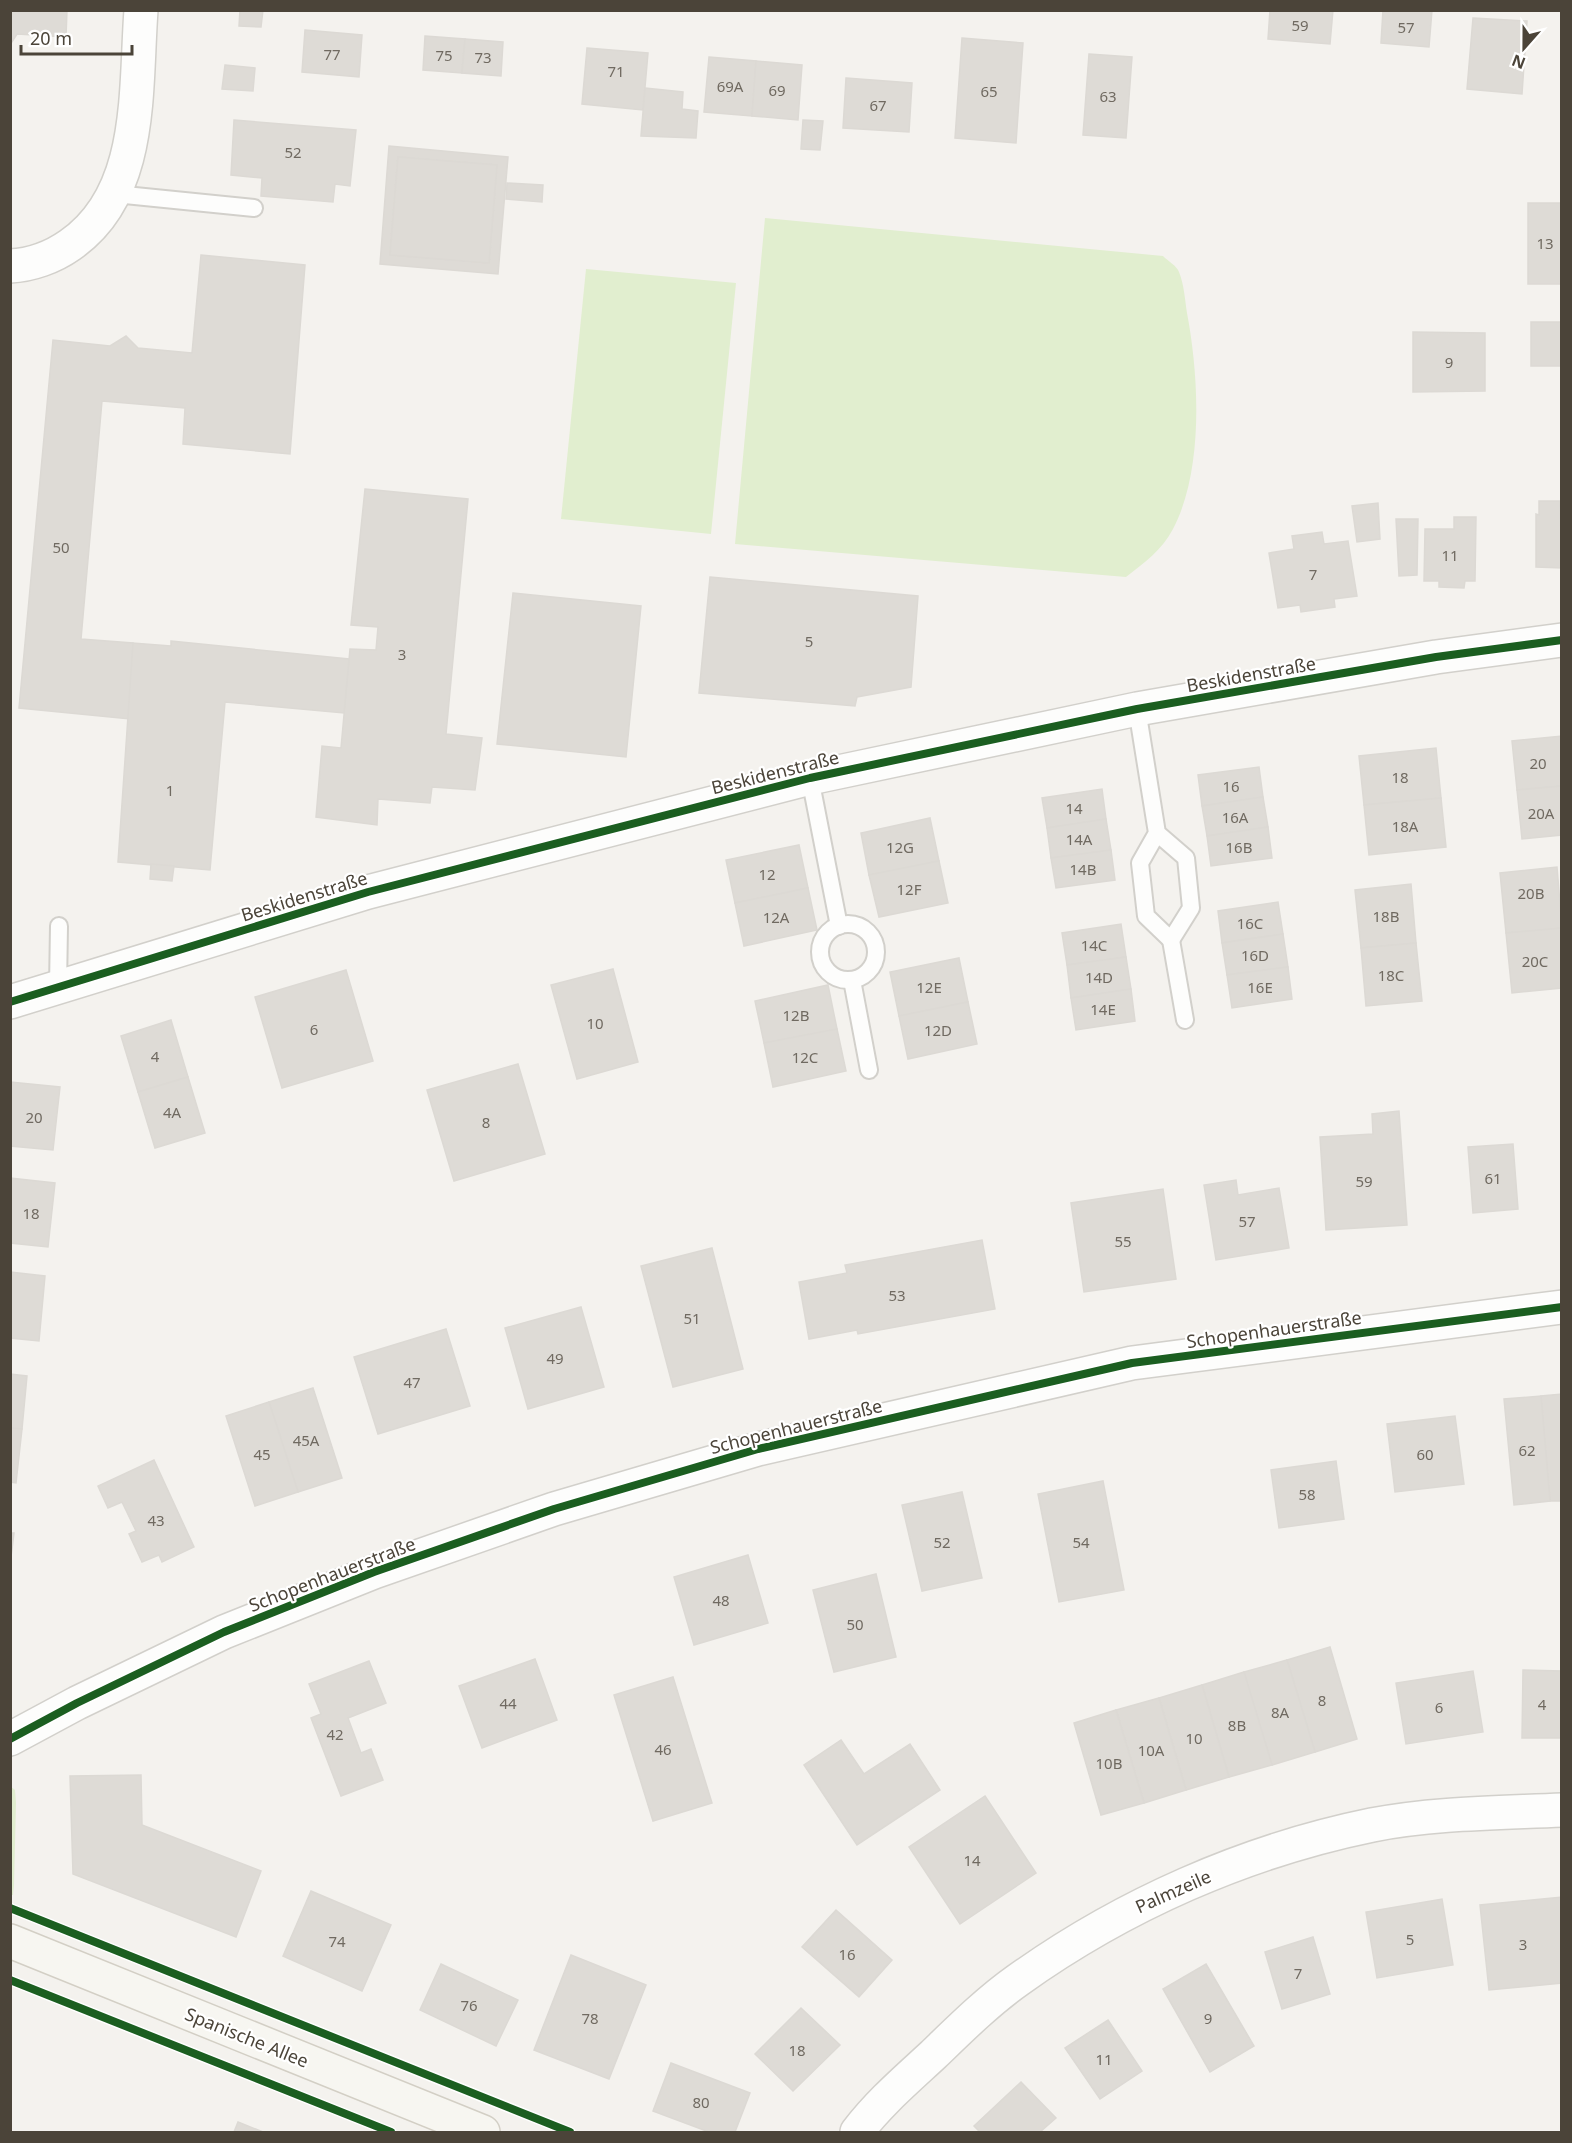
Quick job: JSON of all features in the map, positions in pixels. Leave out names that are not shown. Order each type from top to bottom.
[{"type":"main road","name":"Spanische Allee","points":[[10,1941],[483,2133]]},
{"type":"street","points":[[10,266],[26,266],[61,252],[86,234],[100,218],[115,194],[131,146],[141,10]]},
{"type":"street","name":"Beskidenstraße","points":[[10,1002],[368,892],[810,778],[1137,709],[1437,657],[1562,640]]},
{"type":"street","name":"Schopenhauerstraße","points":[[10,1739],[77,1703],[224,1632],[374,1572],[554,1509],[758,1449],[1132,1363],[1562,1307]]},
{"type":"street","name":"Palmzeile","points":[[857,2133],[873,2111],[977,2013],[1017,1980],[1122,1914],[1262,1854],[1372,1825],[1454,1815],[1562,1810]]},
{"type":"lane","points":[[115,194],[254,208]]},
{"type":"lane","points":[[1137,709],[1157,833],[1140,863],[1146,916],[1172,940],[1185,1020]]},
{"type":"lane","points":[[810,778],[839,926]]},
{"type":"lane","points":[[1157,833],[1186,858],[1191,908],[1172,940]]},
{"type":"lane","points":[[850,923],[863,928],[873,938],[876,952],[873,965],[863,975],[852,980],[837,978],[827,971],[820,960],[822,940],[828,931],[839,926],[850,923]]},
{"type":"lane","points":[[58,987],[59,926]]},
{"type":"lane","points":[[852,980],[869,1070]]},
{"type":"green space","points":[[765,218],[1163,256],[1178,270],[1181,277],[1191,338],[1196,393],[1194,451],[1190,479],[1183,505],[1164,543],[1126,577],[735,544]]},
{"type":"green space","points":[[586,269],[736,283],[711,534],[561,519]]},
{"type":"green space","points":[[10,1786],[15,1790],[16,1803],[13,1895],[11,1895]]},
{"type":"building","points":[[10,10],[67,10],[66,37],[17,34],[10,45]]},
{"type":"building","points":[[240,10],[263,10],[261,27],[239,26]]},
{"type":"building","points":[[1270,10],[1333,10],[1330,44],[1268,39]]},
{"type":"building","points":[[1383,10],[1432,10],[1429,47],[1381,43]]},
{"type":"building","points":[[1473,18],[1527,21],[1522,94],[1467,89]]},
{"type":"building","points":[[305,30],[362,35],[359,77],[302,72]]},
{"type":"building","points":[[425,36],[465,39],[462,73],[423,70]]},
{"type":"building","points":[[962,38],[1023,43],[1016,143],[955,138]]},
{"type":"building","points":[[465,39],[503,42],[501,76],[462,73]]},
{"type":"building","points":[[587,48],[648,53],[643,110],[582,104]]},
{"type":"building","points":[[1089,54],[1132,57],[1126,138],[1083,135]]},
{"type":"building","points":[[709,57],[756,61],[752,116],[704,112]]},
{"type":"building","points":[[756,61],[802,65],[798,120],[752,116]]},
{"type":"building","points":[[225,65],[255,68],[253,91],[222,89]]},
{"type":"building","points":[[846,78],[912,83],[909,132],[843,128]]},
{"type":"building","points":[[645,88],[683,92],[682,109],[698,111],[696,138],[641,136]]},
{"type":"building","points":[[234,120],[356,130],[350,186],[335,184],[333,202],[261,196],[262,178],[231,175]]},
{"type":"building","points":[[803,120],[823,121],[820,150],[801,149]]},
{"type":"building","points":[[389,146],[508,157],[498,274],[380,264]],"holes":[[[398,157],[497,165],[489,263],[390,255]]]},
{"type":"building","points":[[398,157],[497,165],[489,263],[390,255]]},
{"type":"building","points":[[507,183],[543,185],[542,202],[506,199]]},
{"type":"building","points":[[1528,203],[1562,203],[1562,284],[1528,284]]},
{"type":"building","points":[[201,255],[305,265],[290,454],[183,444],[185,408],[102,401],[81,639],[133,643],[130,719],[19,708],[53,340],[110,346],[126,336],[138,348],[192,353]]},
{"type":"building","points":[[1531,322],[1562,322],[1562,366],[1531,366]]},
{"type":"building","points":[[1413,332],[1485,333],[1485,391],[1413,392]]},
{"type":"building","points":[[365,489],[468,499],[446,734],[482,738],[475,790],[432,787],[430,803],[378,799],[377,825],[316,817],[322,746],[341,748],[350,649],[376,650],[378,627],[351,625]]},
{"type":"building","points":[[1539,501],[1560,501],[1562,568],[1536,567],[1536,514],[1539,515]]},
{"type":"building","points":[[1378,503],[1380,539],[1357,542],[1352,506]]},
{"type":"building","points":[[1454,517],[1476,517],[1475,581],[1465,581],[1464,588],[1439,587],[1439,581],[1424,581],[1425,529],[1454,529]]},
{"type":"building","points":[[1396,519],[1418,519],[1417,575],[1399,576]]},
{"type":"building","points":[[1322,532],[1324,544],[1348,541],[1357,596],[1334,599],[1335,607],[1301,612],[1300,605],[1278,608],[1269,553],[1294,549],[1292,536]]},
{"type":"building","points":[[710,577],[918,596],[911,687],[857,697],[855,706],[699,693]]},
{"type":"building","points":[[513,593],[641,606],[626,757],[497,744]]},
{"type":"building","points":[[171,641],[349,659],[344,713],[225,702],[210,870],[118,862],[133,643],[171,646]]},
{"type":"building","points":[[1562,736],[1562,786],[1517,790],[1512,741]]},
{"type":"building","points":[[1436,748],[1441,798],[1364,805],[1359,756]]},
{"type":"building","points":[[1259,767],[1263,797],[1202,806],[1198,775]]},
{"type":"building","points":[[1562,786],[1562,835],[1522,839],[1517,790]]},
{"type":"building","points":[[1102,789],[1106,819],[1047,828],[1042,798]]},
{"type":"building","points":[[1263,797],[1268,827],[1207,836],[1202,806]]},
{"type":"building","points":[[1441,798],[1446,847],[1369,855],[1364,805]]},
{"type":"building","points":[[930,818],[939,861],[869,875],[861,833]]},
{"type":"building","points":[[1106,819],[1111,850],[1051,858],[1047,828]]},
{"type":"building","points":[[1268,827],[1272,858],[1211,866],[1207,836]]},
{"type":"building","points":[[799,845],[808,888],[735,903],[726,860]]},
{"type":"building","points":[[1111,850],[1115,880],[1056,888],[1051,858]]},
{"type":"building","points":[[939,861],[948,903],[879,917],[869,875]]},
{"type":"building","points":[[151,864],[174,866],[172,881],[150,879]]},
{"type":"building","points":[[1557,867],[1562,928],[1506,933],[1500,873]]},
{"type":"building","points":[[1411,884],[1416,943],[1361,948],[1355,890]]},
{"type":"building","points":[[808,888],[817,930],[744,946],[735,903]]},
{"type":"building","points":[[1278,902],[1283,934],[1222,943],[1218,911]]},
{"type":"building","points":[[1121,924],[1126,957],[1067,965],[1062,933]]},
{"type":"building","points":[[1562,928],[1562,988],[1512,993],[1506,933]]},
{"type":"building","points":[[1283,934],[1288,967],[1227,975],[1222,943]]},
{"type":"building","points":[[1416,943],[1422,1001],[1366,1006],[1361,948]]},
{"type":"building","points":[[1126,957],[1131,989],[1071,998],[1067,965]]},
{"type":"building","points":[[959,958],[968,1002],[899,1016],[890,972]]},
{"type":"building","points":[[1288,967],[1292,999],[1232,1008],[1227,975]]},
{"type":"building","points":[[613,969],[638,1062],[577,1079],[551,985]]},
{"type":"building","points":[[346,970],[373,1061],[282,1088],[255,997]]},
{"type":"building","points":[[828,985],[837,1029],[764,1043],[755,1001]]},
{"type":"building","points":[[1131,989],[1135,1021],[1076,1030],[1071,998]]},
{"type":"building","points":[[968,1002],[977,1044],[908,1059],[899,1016]]},
{"type":"building","points":[[171,1020],[188,1077],[138,1092],[121,1036]]},
{"type":"building","points":[[837,1029],[846,1071],[773,1087],[764,1043]]},
{"type":"building","points":[[518,1064],[545,1154],[454,1181],[427,1090]]},
{"type":"building","points":[[188,1077],[205,1133],[155,1148],[138,1092]]},
{"type":"building","points":[[10,1082],[60,1087],[53,1150],[10,1146]]},
{"type":"building","points":[[1399,1111],[1407,1225],[1326,1230],[1320,1137],[1373,1134],[1372,1114]]},
{"type":"building","points":[[1513,1144],[1518,1209],[1473,1213],[1468,1147]]},
{"type":"building","points":[[10,1178],[55,1183],[48,1247],[10,1243]]},
{"type":"building","points":[[1236,1180],[1238,1195],[1279,1188],[1289,1248],[1216,1260],[1204,1185]]},
{"type":"building","points":[[1163,1189],[1176,1279],[1084,1292],[1071,1203]]},
{"type":"building","points":[[982,1240],[995,1309],[858,1334],[857,1330],[809,1339],[799,1282],[847,1273],[845,1265]]},
{"type":"building","points":[[712,1248],[743,1369],[673,1387],[641,1266]]},
{"type":"building","points":[[10,1272],[45,1276],[39,1341],[10,1338]]},
{"type":"building","points":[[581,1307],[604,1387],[528,1409],[505,1328]]},
{"type":"building","points":[[446,1329],[470,1406],[378,1434],[354,1357]]},
{"type":"building","points":[[10,1374],[27,1376],[22,1429],[10,1428]]},
{"type":"building","points":[[313,1388],[342,1478],[298,1492],[269,1402]]},
{"type":"building","points":[[1562,1394],[1562,1501],[1550,1501],[1541,1396]]},
{"type":"building","points":[[1541,1396],[1550,1501],[1514,1505],[1504,1399]]},
{"type":"building","points":[[269,1402],[298,1492],[255,1506],[226,1416]]},
{"type":"building","points":[[1455,1416],[1464,1484],[1395,1492],[1387,1424]]},
{"type":"building","points":[[10,1428],[22,1429],[16,1483],[10,1482]]},
{"type":"building","points":[[154,1460],[194,1547],[162,1562],[159,1555],[142,1562],[129,1534],[136,1531],[122,1502],[108,1508],[98,1486]]},
{"type":"building","points":[[1336,1461],[1344,1519],[1279,1528],[1271,1470]]},
{"type":"building","points":[[1103,1481],[1124,1590],[1059,1602],[1038,1494]]},
{"type":"building","points":[[962,1492],[982,1578],[922,1591],[902,1505]]},
{"type":"building","points":[[10,1533],[14,1533],[10,1565]]},
{"type":"building","points":[[748,1555],[768,1623],[694,1645],[674,1577]]},
{"type":"building","points":[[876,1574],[896,1657],[834,1672],[813,1590]]},
{"type":"building","points":[[1330,1647],[1357,1739],[1315,1752],[1287,1660]]},
{"type":"building","points":[[535,1659],[557,1720],[482,1748],[459,1686]]},
{"type":"building","points":[[1287,1660],[1315,1752],[1272,1765],[1244,1672]]},
{"type":"building","points":[[369,1661],[386,1703],[348,1718],[361,1753],[371,1749],[383,1780],[341,1796],[311,1718],[321,1714],[309,1684]]},
{"type":"building","points":[[1523,1670],[1562,1671],[1562,1738],[1522,1738]]},
{"type":"building","points":[[1473,1671],[1483,1732],[1406,1744],[1396,1683]]},
{"type":"building","points":[[1244,1672],[1272,1765],[1229,1777],[1202,1685]]},
{"type":"building","points":[[673,1677],[712,1803],[653,1821],[614,1695]]},
{"type":"building","points":[[1202,1685],[1229,1777],[1186,1790],[1159,1698]]},
{"type":"building","points":[[1159,1698],[1186,1790],[1144,1803],[1116,1710]]},
{"type":"building","points":[[1116,1710],[1144,1803],[1101,1815],[1074,1723]]},
{"type":"building","points":[[841,1740],[864,1774],[910,1744],[940,1790],[857,1845],[804,1765]]},
{"type":"building","points":[[141,1775],[142,1825],[261,1871],[236,1937],[73,1874],[70,1776]]},
{"type":"building","points":[[985,1796],[1036,1873],[960,1924],[909,1847]]},
{"type":"building","points":[[311,1891],[391,1925],[362,1991],[283,1956]]},
{"type":"building","points":[[1562,1897],[1562,1983],[1489,1990],[1480,1905]]},
{"type":"building","points":[[1442,1899],[1453,1965],[1377,1978],[1366,1912]]},
{"type":"building","points":[[836,1910],[892,1960],[859,1997],[802,1947]]},
{"type":"building","points":[[1313,1937],[1330,1994],[1282,2009],[1265,1952]]},
{"type":"building","points":[[571,1955],[646,1985],[609,2079],[534,2050]]},
{"type":"building","points":[[441,1964],[518,2000],[496,2046],[420,2010]]},
{"type":"building","points":[[1206,1964],[1254,2046],[1210,2072],[1163,1989]]},
{"type":"building","points":[[801,2008],[840,2045],[793,2091],[755,2054]]},
{"type":"building","points":[[1108,2020],[1142,2071],[1100,2099],[1065,2048]]},
{"type":"building","points":[[671,2063],[750,2093],[735,2132],[709,2132],[653,2111]]},
{"type":"building","points":[[1021,2082],[1056,2118],[1040,2132],[980,2132],[974,2126]]},
{"type":"building","points":[[238,2122],[263,2132],[234,2132]]},
{"type":"cycle path","points":[[10,1002],[368,892],[810,778],[1137,709],[1436,657],[1562,640]]},
{"type":"cycle path","points":[[10,1739],[77,1703],[224,1632],[374,1572],[554,1509],[758,1449],[1132,1363],[1562,1307]]},
{"type":"cycle path","points":[[10,1908],[570,2132]]},
{"type":"cycle path","points":[[10,1980],[391,2132]]}]
